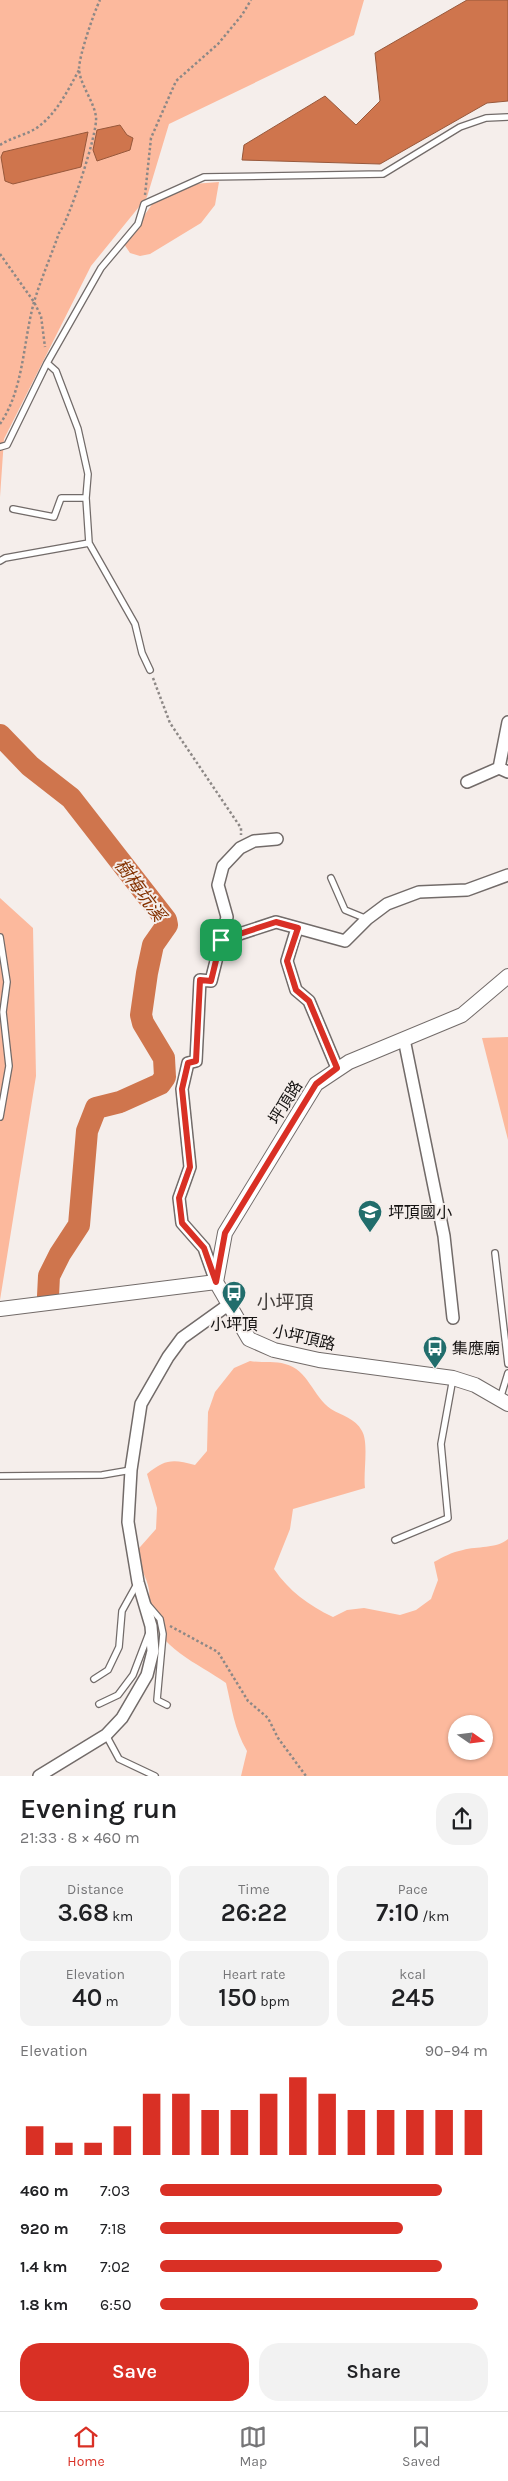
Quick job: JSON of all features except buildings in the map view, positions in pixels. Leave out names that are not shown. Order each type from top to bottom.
[{"type":"street","points":[[466,782],[504,770],[508,722]]},
{"type":"street","points":[[0,1309],[216,1282],[204,1248],[182,1223],[179,1198],[190,1167],[182,1089],[188,1063],[196,1061],[200,980],[211,981],[227,917],[218,884],[223,866],[240,848],[254,841],[277,839]]},
{"type":"street","points":[[221,940],[276,922],[345,942],[367,919],[387,904],[419,892],[468,890],[508,875]]},
{"type":"street","points":[[298,928],[287,961],[296,990],[309,1001],[337,1068]]},
{"type":"street","name":"坪頂路","points":[[216,1282],[225,1233],[316,1084],[337,1068],[462,1015],[507,975]]},
{"type":"street","points":[[404,1039],[444,1236],[453,1318]]},
{"type":"street","name":"小坪頂路","points":[[216,1282],[249,1339],[274,1350],[338,1363],[453,1378],[475,1385],[504,1401]]},
{"type":"street","points":[[39,1776],[106,1735],[122,1718],[147,1675],[153,1651],[156,1623],[145,1602],[138,1582],[128,1522],[131,1470],[141,1404],[168,1356],[182,1338],[228,1305]]},
{"type":"lane","points":[[0,447],[7,445],[47,363],[101,268],[138,224],[144,204],[204,177],[383,174],[460,127],[486,118],[508,116]]},
{"type":"lane","points":[[47,363],[56,371],[78,429],[88,474],[86,498],[89,543],[135,624],[142,653],[150,670]]},
{"type":"lane","points":[[13,509],[54,517],[61,498],[86,498]]},
{"type":"lane","points":[[0,561],[5,558],[89,543]]},
{"type":"lane","points":[[330,878],[345,910],[367,919]]},
{"type":"lane","points":[[0,937],[7,982],[3,1012],[9,1066],[0,1117]]},
{"type":"lane","points":[[495,1253],[508,1364]]},
{"type":"lane","points":[[504,1401],[508,1373]]},
{"type":"lane","points":[[395,1540],[448,1518],[440,1444],[453,1378]]},
{"type":"lane","points":[[0,1476],[102,1475],[131,1470]]},
{"type":"lane","points":[[94,1679],[108,1670],[119,1647],[122,1611],[138,1582]]},
{"type":"lane","points":[[99,1704],[118,1695],[133,1675],[156,1623]]},
{"type":"lane","points":[[156,1623],[163,1634],[157,1700],[167,1705]]},
{"type":"lane","points":[[106,1735],[119,1759],[155,1776]]},
{"type":"path","points":[[0,146],[10,138],[38,128],[53,112],[79,69],[94,12],[100,0]]},
{"type":"path","points":[[144,204],[150,138],[176,81],[218,44],[242,16],[252,0]]},
{"type":"path","points":[[0,424],[6,416],[21,370],[34,302],[59,233],[65,225],[84,171],[96,118],[79,69]]},
{"type":"path","points":[[0,254],[34,302],[41,316],[47,363]]},
{"type":"path","points":[[150,670],[170,723],[242,828],[240,848]]},
{"type":"path","points":[[156,1623],[218,1652],[248,1701],[268,1718],[278,1738],[306,1776]]},
{"type":"shaded area","points":[[0,0],[364,0],[354,35],[169,124],[147,197],[91,266],[4,439],[0,497]]},
{"type":"shaded area","points":[[467,0],[508,0],[508,101],[487,103],[380,164],[242,160],[244,145],[325,96],[356,125],[380,101],[375,53]]},
{"type":"shaded area","points":[[120,125],[127,135],[133,138],[130,150],[97,161],[93,150],[97,130]]},
{"type":"shaded area","points":[[88,132],[81,167],[13,184],[5,181],[1,157],[3,152]]},
{"type":"shaded area","points":[[219,182],[215,205],[201,223],[150,254],[140,256],[130,253],[124,244],[153,203],[193,184]]},
{"type":"shaded area","points":[[0,898],[33,928],[36,1076],[0,1300]]},
{"type":"shaded area","points":[[508,1037],[508,1140],[482,1038]]},
{"type":"shaded area","points":[[250,1361],[281,1363],[299,1371],[325,1404],[356,1423],[362,1431],[365,1443],[365,1488],[293,1509],[290,1529],[274,1569],[293,1591],[315,1608],[333,1617],[347,1610],[364,1608],[400,1615],[416,1610],[431,1599],[438,1580],[434,1562],[455,1552],[492,1546],[508,1539],[508,1776],[241,1776],[247,1751],[236,1726],[226,1683],[169,1645],[160,1635],[153,1623],[149,1610],[148,1585],[133,1555],[156,1529],[157,1508],[147,1474],[164,1463],[175,1461],[195,1465],[207,1451],[208,1412],[215,1392],[234,1368]]},
{"type":"waterway","name":"樹梅坑溪","points":[[0,735],[30,766],[71,798],[166,920],[167,925],[153,945],[141,1015],[143,1023],[164,1058],[165,1077],[160,1084],[120,1102],[96,1108],[87,1131],[79,1225],[60,1254],[49,1276],[48,1296]]},
{"type":"place","name":"坪頂國小","points":[[370,1233]]},
{"type":"place","name":"小坪頂","points":[[234,1314]]},
{"type":"place","name":"集應廟","points":[[435,1369]]},
{"type":"district","name":"小坪頂","points":[[285,1302]]},
{"type":"route","points":[[276,922],[298,928],[287,961],[296,990],[309,1001],[337,1068],[316,1084],[225,1233],[216,1282],[204,1248],[182,1223],[179,1198],[190,1167],[182,1089],[188,1063],[196,1061],[200,980],[211,981],[221,940],[276,922]]}]
